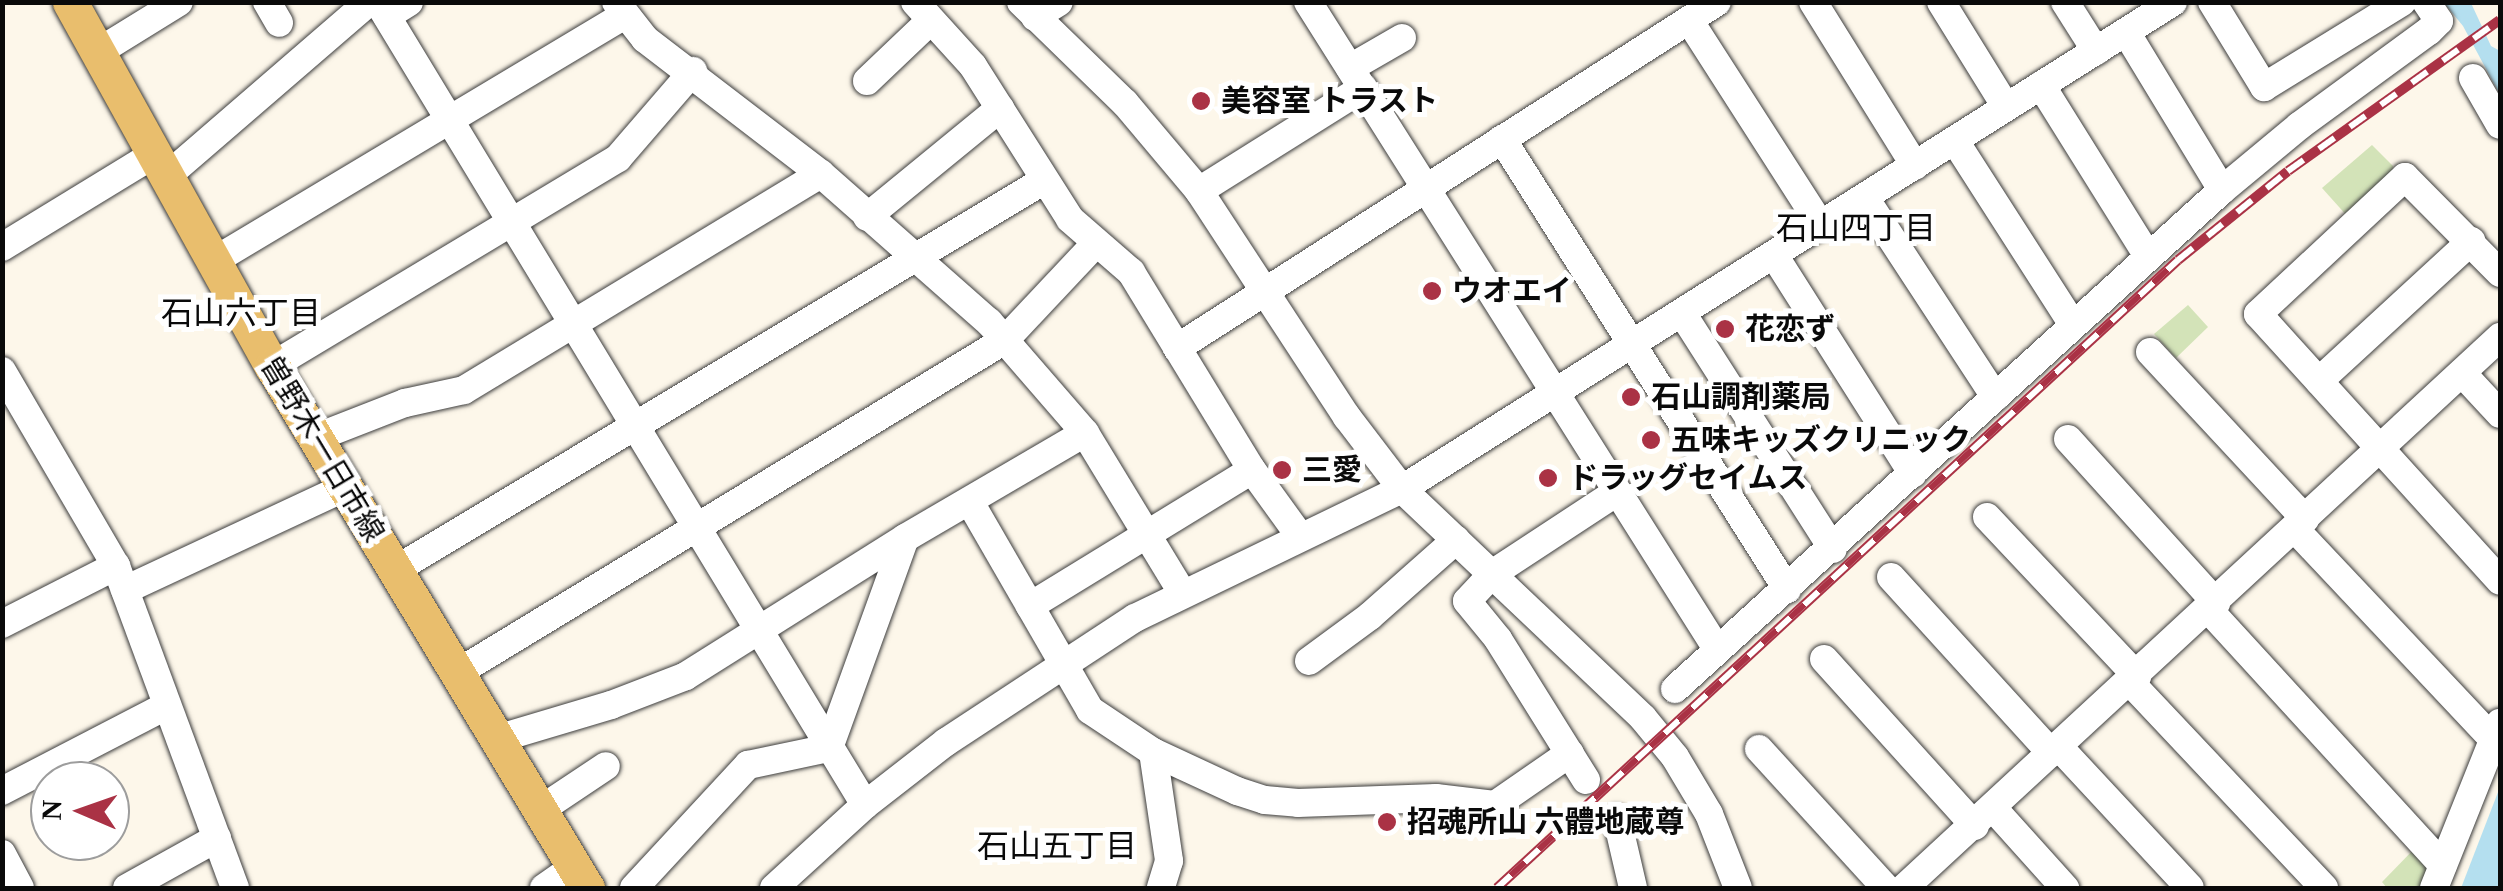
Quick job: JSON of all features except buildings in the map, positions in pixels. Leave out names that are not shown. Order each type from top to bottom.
[{"type":"main road","name":"曽野木一日市線","points":[[70,2],[272,366],[581,878]]},
{"type":"street","points":[[98,52],[179,2]]},
{"type":"street","points":[[1308,2],[1718,650]]},
{"type":"street","points":[[1177,348],[1717,2]]},
{"type":"street","points":[[1813,2],[1914,166]]},
{"type":"street","points":[[1940,2],[2006,107]]},
{"type":"street","points":[[2065,2],[2096,51]]},
{"type":"street","points":[[776,887],[866,805],[946,742],[1135,618],[1299,535],[1402,489],[2174,2]]},
{"type":"street","points":[[2212,2],[2264,88],[2402,2]]},
{"type":"street","points":[[1675,689],[1725,648],[2222,190],[2314,115],[2429,31],[2439,21],[2426,2]]},
{"type":"street","points":[[2,247],[160,166],[386,6],[572,324],[866,805]]},
{"type":"street","points":[[1038,7],[1200,191],[1348,417],[1402,489],[1643,718],[1676,757],[1709,814],[1738,888]]},
{"type":"street","points":[[212,262],[450,119],[620,9],[645,38],[820,174],[1005,340],[1085,433],[1183,594]]},
{"type":"street","points":[[867,81],[922,12],[973,66],[1070,219],[1131,272],[1252,470],[1299,535]]},
{"type":"street","points":[[1689,20],[1821,226]]},
{"type":"street","points":[[2126,32],[2222,190]]},
{"type":"street","points":[[1200,191],[1357,78],[1402,38]]},
{"type":"street","points":[[272,366],[618,158],[692,71]]},
{"type":"street","points":[[2473,78],[2500,125]]},
{"type":"street","points":[[2041,85],[2148,256]]},
{"type":"street","points":[[867,217],[1000,108]]},
{"type":"street","points":[[1502,139],[1787,589]]},
{"type":"street","points":[[1955,140],[2073,325]]},
{"type":"street","points":[[314,438],[405,403],[464,390],[820,174]]},
{"type":"street","points":[[2500,273],[2405,177],[2258,314],[2500,581]]},
{"type":"street","points":[[395,570],[1043,181]]},
{"type":"street","points":[[1865,198],[1996,398]]},
{"type":"street","points":[[2319,380],[2470,242]]},
{"type":"street","points":[[457,673],[1005,340],[1096,243]]},
{"type":"street","points":[[1774,255],[1913,474]]},
{"type":"street","points":[[1682,313],[1833,549]]},
{"type":"street","points":[[1904,888],[2500,337]]},
{"type":"street","points":[[2068,439],[2439,877],[2497,732],[2300,524],[2150,352]]},
{"type":"street","points":[[2,371],[121,578],[235,888]]},
{"type":"street","points":[[2462,372],[2500,414]]},
{"type":"street","points":[[497,738],[648,692],[686,676],[906,538],[1085,433]]},
{"type":"street","points":[[1030,606],[1252,470]]},
{"type":"street","points":[[2,624],[344,488]]},
{"type":"street","points":[[1586,780],[1498,639],[1466,601],[1492,574],[1617,492]]},
{"type":"street","points":[[970,502],[1090,710],[1152,752],[1265,800],[1436,798],[1496,804],[1570,753]]},
{"type":"street","points":[[1986,517],[2324,888]]},
{"type":"street","points":[[830,748],[906,538]]},
{"type":"street","points":[[1308,661],[1370,616],[1456,540]]},
{"type":"street","points":[[1891,577],[2190,888]]},
{"type":"street","points":[[1824,660],[1984,817],[2066,888]]},
{"type":"street","points":[[2,791],[166,706]]},
{"type":"street","points":[[634,888],[748,765],[830,748]]},
{"type":"street","points":[[1759,749],[1886,888]]},
{"type":"street","points":[[1152,752],[1169,861],[1161,888]]},
{"type":"street","points":[[540,810],[606,766]]},
{"type":"street","points":[[1616,819],[1633,888]]},
{"type":"street","points":[[138,886],[217,838]]},
{"type":"street","points":[[2,854],[20,888]]},
{"type":"street","points":[[544,888],[581,878]]},
{"type":"green space","points":[[2372,145],[2393,166],[2392,177],[2348,217],[2322,188]]},
{"type":"green space","points":[[2188,305],[2208,327],[2176,358],[2154,334]]},
{"type":"green space","points":[[2417,846],[2431,862],[2425,888],[2387,888],[2382,882]]},
{"type":"water","points":[[2444,3],[2471,3],[2491,46],[2500,51],[2500,95],[2463,26]]},
{"type":"water","points":[[2500,787],[2500,888],[2461,888]]},
{"type":"railway","points":[[1497,888],[2178,260],[2288,171],[2500,20]]},
{"type":"place","name":"美容室 トラスト","points":[[1201,101]]},
{"type":"place","name":"ウオエイ","points":[[1432,291]]},
{"type":"place","name":"花恋ず","points":[[1725,329]]},
{"type":"place","name":"石山調剤薬局","points":[[1631,397]]},
{"type":"place","name":"五味キッズクリニック","points":[[1651,440]]},
{"type":"place","name":"三愛","points":[[1282,470]]},
{"type":"place","name":"ドラッグセイムス","points":[[1548,478]]},
{"type":"place","name":"招魂所山 六體地蔵尊","points":[[1387,822]]},
{"type":"district","name":"石山四丁目","points":[[1856,228]]},
{"type":"district","name":"石山六丁目","points":[[241,313]]},
{"type":"district","name":"石山五丁目","points":[[1057,846]]}]
